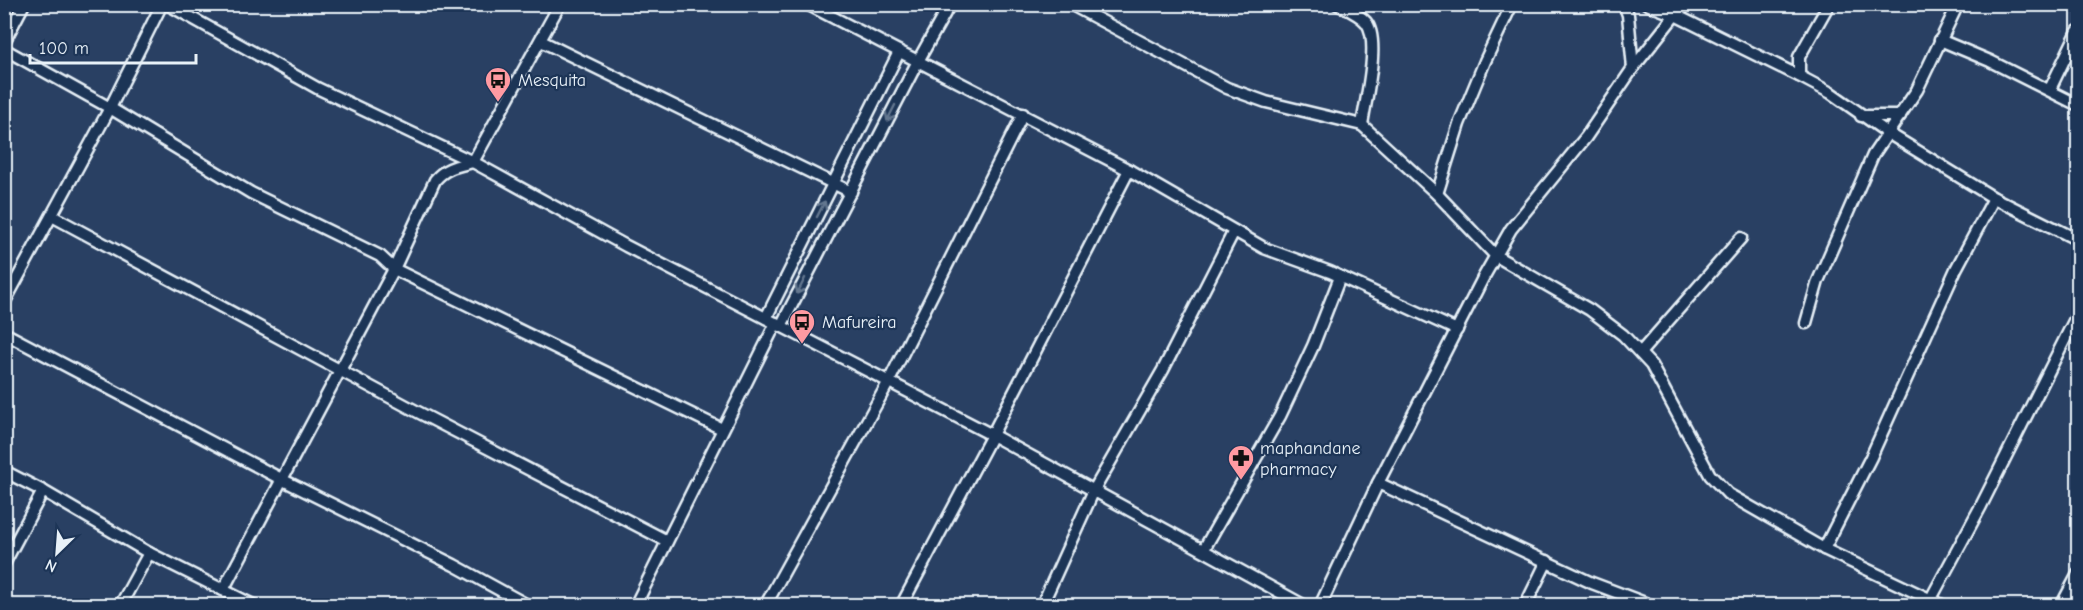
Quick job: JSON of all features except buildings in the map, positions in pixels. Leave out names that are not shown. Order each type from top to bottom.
[{"type":"street","points":[[4,42],[24,4]]},
{"type":"street","points":[[4,303],[111,108],[162,4]]},
{"type":"street","points":[[167,4],[317,88],[473,162],[626,246],[992,435],[1305,606]]},
{"type":"street","points":[[807,4],[1129,170],[1264,248],[1340,277],[1457,330]]},
{"type":"street","points":[[774,322],[850,192],[950,4]]},
{"type":"street","points":[[1070,4],[1227,88],[1266,102],[1362,125],[1437,194],[1496,255],[1590,310],[1623,335],[1640,352],[1651,365],[1710,475],[1728,494],[1824,549],[1929,602],[1944,606]]},
{"type":"street","points":[[1337,4],[1365,20],[1371,34],[1370,76],[1362,125]]},
{"type":"street","points":[[1437,194],[1459,124],[1512,4]]},
{"type":"street","points":[[1624,4],[1628,15],[1633,68]]},
{"type":"street","points":[[1647,4],[1675,15],[1800,76],[1831,93],[1861,116],[1994,198],[2079,240]]},
{"type":"street","points":[[1320,606],[1378,483],[1511,229],[1586,137],[1633,68],[1675,15],[1687,4]]},
{"type":"street","points":[[1780,68],[1799,57],[1829,4]]},
{"type":"street","points":[[1806,323],[1827,261],[1873,154],[1917,90],[1958,4]]},
{"type":"street","points":[[223,590],[394,269],[435,180],[441,172],[452,166],[473,162],[541,41],[555,6]]},
{"type":"street","points":[[2050,89],[2079,31]]},
{"type":"street","points":[[1940,40],[2050,89],[2079,105]]},
{"type":"street","points":[[541,41],[850,192]]},
{"type":"street","points":[[4,49],[111,108],[251,193],[380,256],[394,269],[722,429]]},
{"type":"street","points":[[635,606],[745,387],[834,183],[899,52]]},
{"type":"street","points":[[1799,57],[1800,76]]},
{"type":"street","points":[[765,606],[888,383],[1023,114]]},
{"type":"street","points":[[1861,116],[1900,116]]},
{"type":"street","points":[[901,606],[1129,170]]},
{"type":"street","points":[[1824,549],[1871,457],[1956,269],[1994,198]]},
{"type":"street","points":[[52,216],[339,370],[667,541]]},
{"type":"street","points":[[1042,606],[1094,490],[1163,370],[1234,231]]},
{"type":"street","points":[[1640,352],[1742,238]]},
{"type":"street","points":[[1203,549],[1280,416],[1313,346],[1340,277]]},
{"type":"street","points":[[1929,602],[1981,506],[2079,313]]},
{"type":"street","points":[[4,333],[283,480],[454,565],[530,606]]},
{"type":"street","points":[[4,471],[149,554],[255,606]]},
{"type":"street","points":[[1378,483],[1592,582],[1653,606]]},
{"type":"street","points":[[4,564],[42,491]]},
{"type":"street","points":[[120,606],[149,554]]},
{"type":"street","points":[[1525,606],[1547,561]]},
{"type":"street","points":[[2061,606],[2079,574]]},
{"type":"place","name":"Mesquita","points":[[498,103]]},
{"type":"place","name":"Mafureira","points":[[802,345]]},
{"type":"place","name":"maphandane pharmacy","points":[[1241,481]]}]
